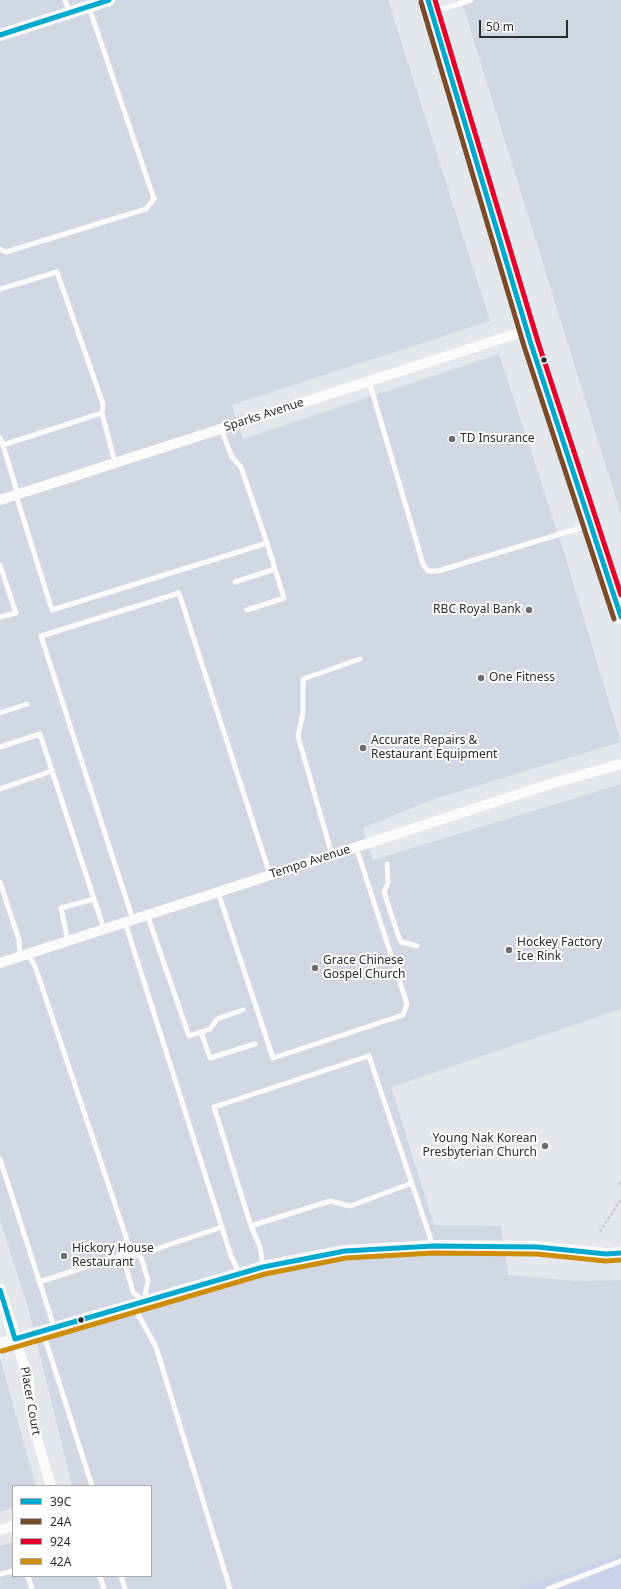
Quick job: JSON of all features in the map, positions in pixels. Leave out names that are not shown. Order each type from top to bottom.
[{"type":"main road","points":[[430,6],[528,330],[621,616]]},
{"type":"street","points":[[0,35],[109,0]]},
{"type":"street","name":"Sparks Avenue","points":[[0,500],[528,330]]},
{"type":"street","name":"Tempo Avenue","points":[[0,963],[550,784],[621,764]]},
{"type":"street","points":[[0,1344],[240,1274],[345,1251],[433,1246],[537,1247],[606,1254],[621,1253]]},
{"type":"street","points":[[0,1290],[16,1339]]},
{"type":"street","name":"Placer Court","points":[[16,1339],[29,1379],[31,1419],[51,1485]]},
{"type":"street","points":[[0,1530],[12,1527]]},
{"type":"lane","points":[[65,0],[69,13]]},
{"type":"lane","points":[[430,6],[471,0]]},
{"type":"lane","points":[[0,249],[6,252],[146,208],[154,199],[89,6]]},
{"type":"lane","points":[[0,289],[57,272],[103,404],[102,414],[115,463]]},
{"type":"lane","points":[[369,381],[423,564],[428,571],[438,571],[591,525]]},
{"type":"lane","points":[[3,445],[102,414]]},
{"type":"lane","points":[[221,429],[232,457],[241,467],[284,598],[247,610]]},
{"type":"lane","points":[[0,438],[52,610],[267,543]]},
{"type":"lane","points":[[0,565],[16,613],[0,617]]},
{"type":"lane","points":[[235,582],[275,569]]},
{"type":"lane","points":[[240,1274],[231,1256],[41,636],[179,592],[270,875]]},
{"type":"lane","points":[[332,855],[298,736],[303,713],[303,679],[360,659]]},
{"type":"lane","points":[[0,713],[27,704]]},
{"type":"lane","points":[[0,747],[40,734],[104,929]]},
{"type":"lane","points":[[0,789],[52,771]]},
{"type":"lane","points":[[218,892],[273,1058],[402,1015],[407,1004],[356,847]]},
{"type":"lane","points":[[387,864],[388,883],[384,892],[398,935],[401,942],[418,946]]},
{"type":"lane","points":[[0,882],[24,955],[35,966],[131,1252],[141,1257],[148,1281],[138,1304]]},
{"type":"lane","points":[[68,941],[60,908],[94,899]]},
{"type":"lane","points":[[148,914],[189,1036],[210,1029],[216,1019],[243,1010]]},
{"type":"lane","points":[[201,1032],[210,1058],[255,1044]]},
{"type":"lane","points":[[264,1268],[260,1247],[251,1226],[214,1107],[369,1056],[433,1246]]},
{"type":"lane","points":[[0,1159],[39,1282],[48,1330],[92,1485]]},
{"type":"lane","points":[[251,1226],[330,1201],[350,1206],[412,1183]]},
{"type":"lane","points":[[39,1282],[131,1252],[153,1250],[222,1227]]},
{"type":"lane","points":[[131,1252],[125,1263],[133,1292],[156,1347],[230,1589]]},
{"type":"lane","points":[[548,1589],[621,1561]]},
{"type":"lane","points":[[0,1574],[12,1570]]},
{"type":"lane","points":[[28,1577],[32,1589]]},
{"type":"lane","points":[[100,1577],[104,1589]]},
{"type":"lane","points":[[121,1577],[125,1589]]},
{"type":"path","points":[[619,1182],[621,1186]]},
{"type":"path","points":[[600,1232],[621,1199]]},
{"type":"shaded area","points":[[0,0],[388,0],[490,321],[232,405],[243,439],[499,354],[563,549],[621,742],[434,799],[363,828],[373,860],[621,784],[621,1009],[391,1087],[434,1225],[501,1226],[508,1275],[576,1281],[621,1280],[621,1554],[512,1589],[0,1589],[0,1546],[12,1542],[12,1577],[152,1577],[152,1485],[72,1485],[28,1307],[0,1220]]},
{"type":"shaded area","points":[[461,0],[621,0],[621,515],[468,22]]},
{"type":"shaded area","points":[[0,1358],[36,1485],[12,1485],[12,1508],[0,1512]]},
{"type":"shaded area","points":[[621,1554],[621,1589],[512,1589]]},
{"type":"transit line","name":"39C","points":[[0,35],[109,0]]},
{"type":"transit line","name":"39C","points":[[428,0],[531,344],[621,617]]},
{"type":"transit line","name":"924","points":[[435,0],[538,342],[621,595]]},
{"type":"transit line","name":"24A","points":[[421,2],[524,346],[614,619]]},
{"type":"transit line","name":"39C","points":[[0,1290],[15,1339],[263,1267],[345,1251],[433,1246],[537,1247],[606,1254],[621,1253]]},
{"type":"transit line","name":"42A","points":[[2,1351],[265,1274],[346,1258],[433,1253],[537,1254],[605,1261],[621,1260]]},
{"type":"place","name":"TD Insurance","points":[[452,439]]},
{"type":"place","name":"RBC Royal Bank","points":[[529,610]]},
{"type":"place","name":"One Fitness","points":[[481,678]]},
{"type":"place","name":"Accurate Repairs & Restaurant Equipment","points":[[363,748]]},
{"type":"place","name":"Hockey Factory Ice Rink","points":[[509,950]]},
{"type":"place","name":"Grace Chinese Gospel Church","points":[[315,968]]},
{"type":"place","name":"Young Nak Korean Presbyterian Church","points":[[545,1146]]},
{"type":"place","name":"Hickory House Restaurant","points":[[64,1256]]}]
